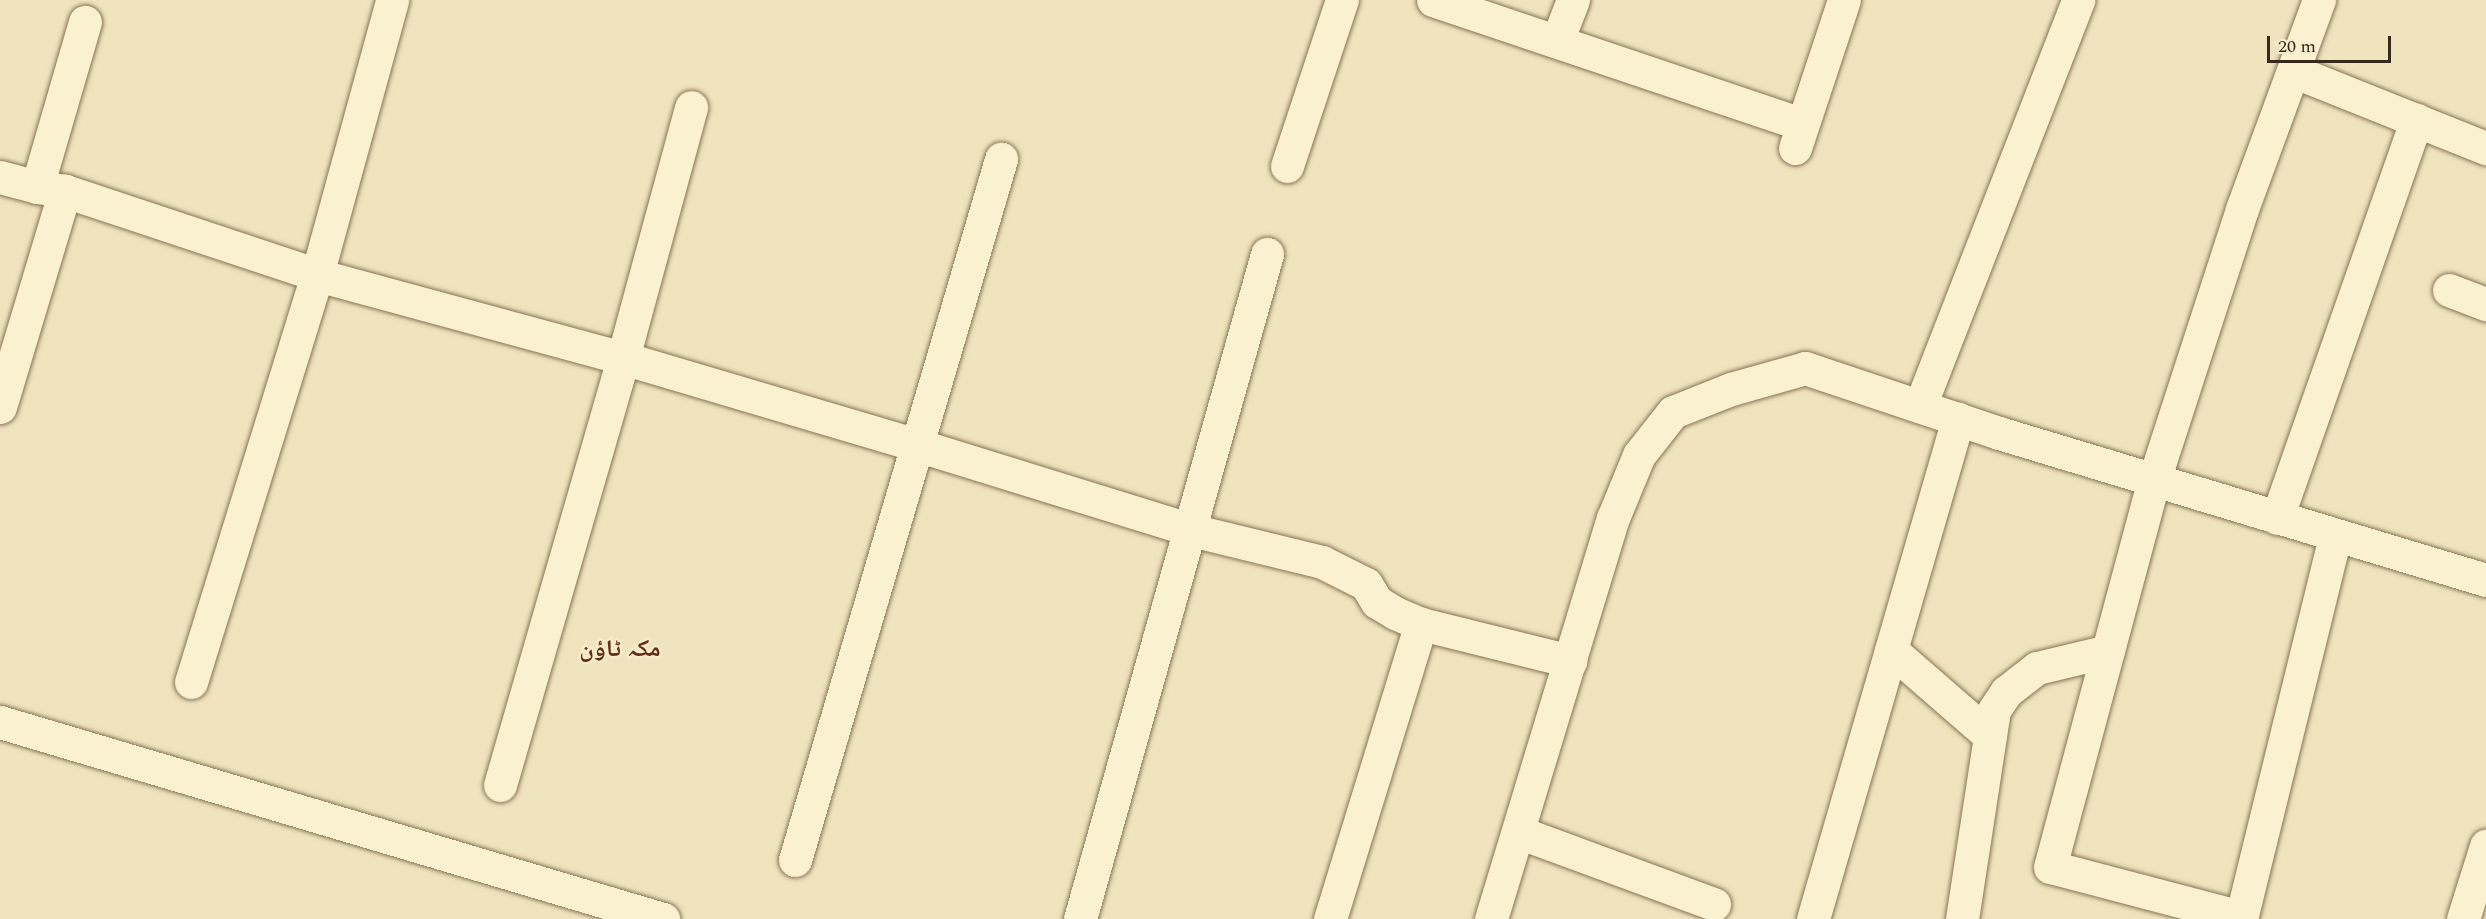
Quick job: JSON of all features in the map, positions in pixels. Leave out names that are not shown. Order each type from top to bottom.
[{"type":"street","points":[[191,682],[317,275],[392,0]]},
{"type":"street","points":[[1287,166],[1342,0]]},
{"type":"street","points":[[1433,0],[1557,41],[1798,136],[1844,0]]},
{"type":"street","points":[[1557,41],[1573,0]]},
{"type":"street","points":[[1920,406],[2078,0]]},
{"type":"street","points":[[2319,0],[2242,208],[2154,480],[2050,867],[2241,918],[2335,536]]},
{"type":"street","points":[[0,407],[51,189],[85,22]]},
{"type":"street","points":[[2293,71],[2486,148]]},
{"type":"street","points":[[500,785],[623,358],[691,107]]},
{"type":"street","points":[[2277,518],[2416,120]]},
{"type":"street","points":[[795,860],[1001,159]]},
{"type":"street","points":[[0,177],[51,189],[317,275],[623,358],[917,445],[1191,530],[1322,562],[1366,584],[1377,602],[1421,624],[1571,661]]},
{"type":"street","points":[[1080,919],[1191,530],[1266,254]]},
{"type":"street","points":[[2449,290],[2486,304]]},
{"type":"street","points":[[1491,919],[1614,518],[1639,454],[1673,412],[1731,389],[1805,368],[2154,480],[2486,580]]},
{"type":"street","points":[[1813,919],[1959,419]]},
{"type":"street","points":[[1330,919],[1421,624]]},
{"type":"street","points":[[1891,650],[1990,736]]},
{"type":"street","points":[[1962,919],[1994,710],[2006,692],[2037,668],[2108,651]]},
{"type":"street","points":[[0,722],[663,919]]},
{"type":"street","points":[[1518,832],[1714,904]]},
{"type":"street","points":[[2463,919],[2486,846]]},
{"type":"district","name":"مکہ ٹاؤن","points":[[620,650]]}]
